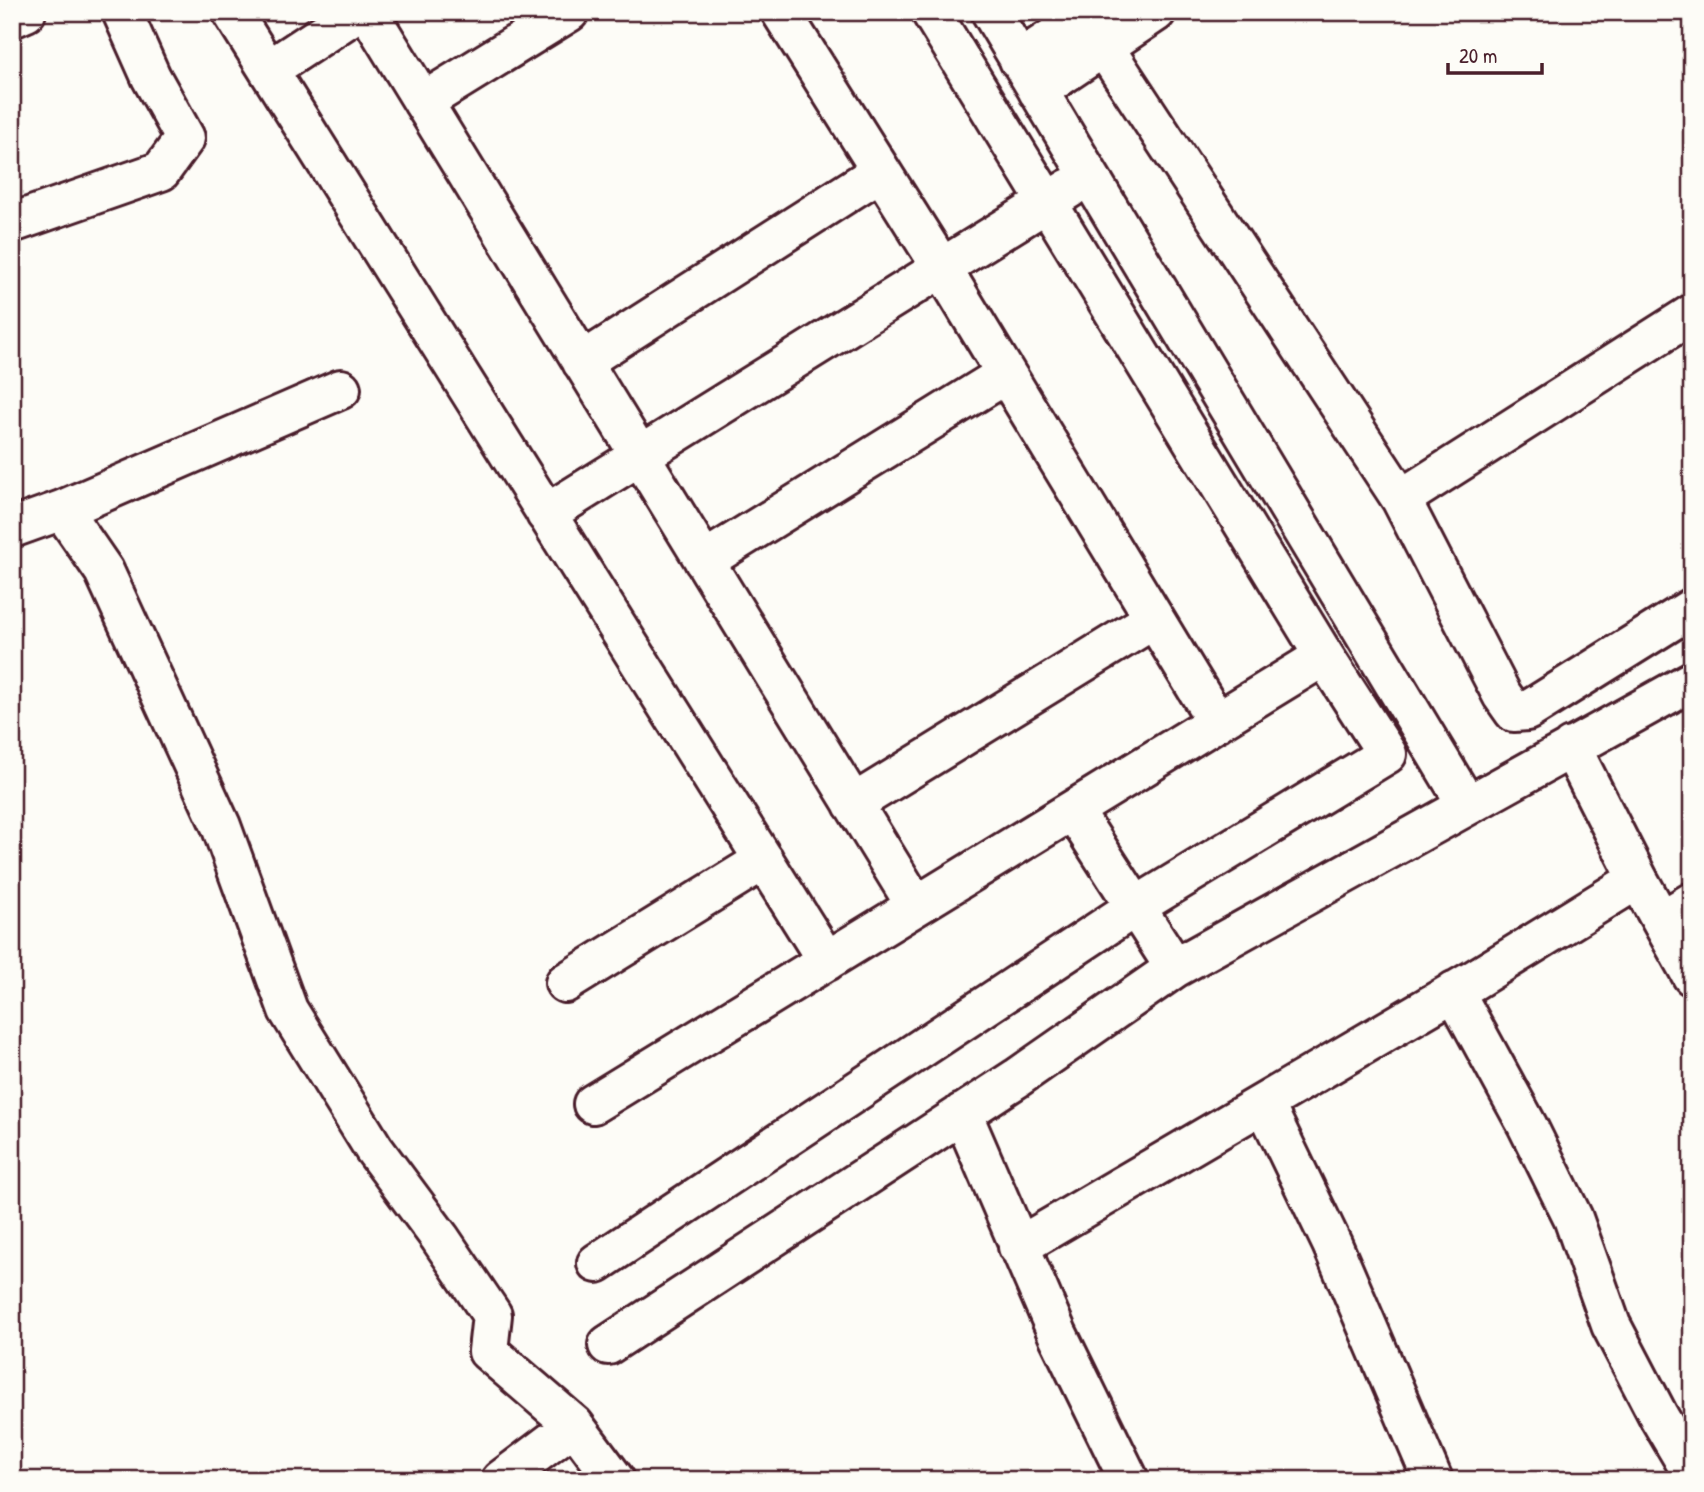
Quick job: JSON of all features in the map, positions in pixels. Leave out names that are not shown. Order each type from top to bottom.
[{"type":"street","points":[[12,18],[26,12]]},
{"type":"street","points":[[12,223],[161,171],[185,138],[151,77],[122,12]]},
{"type":"street","points":[[232,12],[827,961]]},
{"type":"street","points":[[270,69],[357,12]]},
{"type":"street","points":[[368,12],[916,906]]},
{"type":"street","points":[[423,102],[569,12]]},
{"type":"street","points":[[781,12],[942,268],[1217,722]]},
{"type":"street","points":[[597,1263],[1135,907],[1387,754],[1324,656],[931,12]]},
{"type":"street","points":[[991,12],[1467,805]]},
{"type":"street","points":[[1029,75],[1103,47],[1156,12]]},
{"type":"street","points":[[1103,47],[1401,499],[1514,712],[1527,711],[1692,608]]},
{"type":"street","points":[[582,362],[880,171]]},
{"type":"street","points":[[547,514],[1089,176]]},
{"type":"street","points":[[1401,499],[1692,314]]},
{"type":"street","points":[[704,561],[1006,374]]},
{"type":"street","points":[[12,528],[62,510],[341,389]]},
{"type":"street","points":[[62,510],[104,571],[221,826],[288,1010],[374,1149],[440,1238],[492,1315],[488,1351],[574,1425],[615,1480]]},
{"type":"street","points":[[853,804],[1154,619]]},
{"type":"street","points":[[593,1104],[1324,656]]},
{"type":"street","points":[[608,1345],[1017,1078],[1175,968],[1692,681]]},
{"type":"street","points":[[1571,747],[1638,879],[1677,911],[1692,976]]},
{"type":"street","points":[[1073,810],[1175,968]]},
{"type":"street","points":[[565,983],[764,860]]},
{"type":"street","points":[[1018,1247],[1454,991],[1638,879]]},
{"type":"street","points":[[1454,991],[1527,1125],[1573,1218],[1611,1325],[1692,1473]]},
{"type":"street","points":[[1264,1103],[1332,1244],[1433,1480]]},
{"type":"street","points":[[962,1113],[1056,1334],[1129,1480]]},
{"type":"street","points":[[501,1480],[574,1425]]}]
